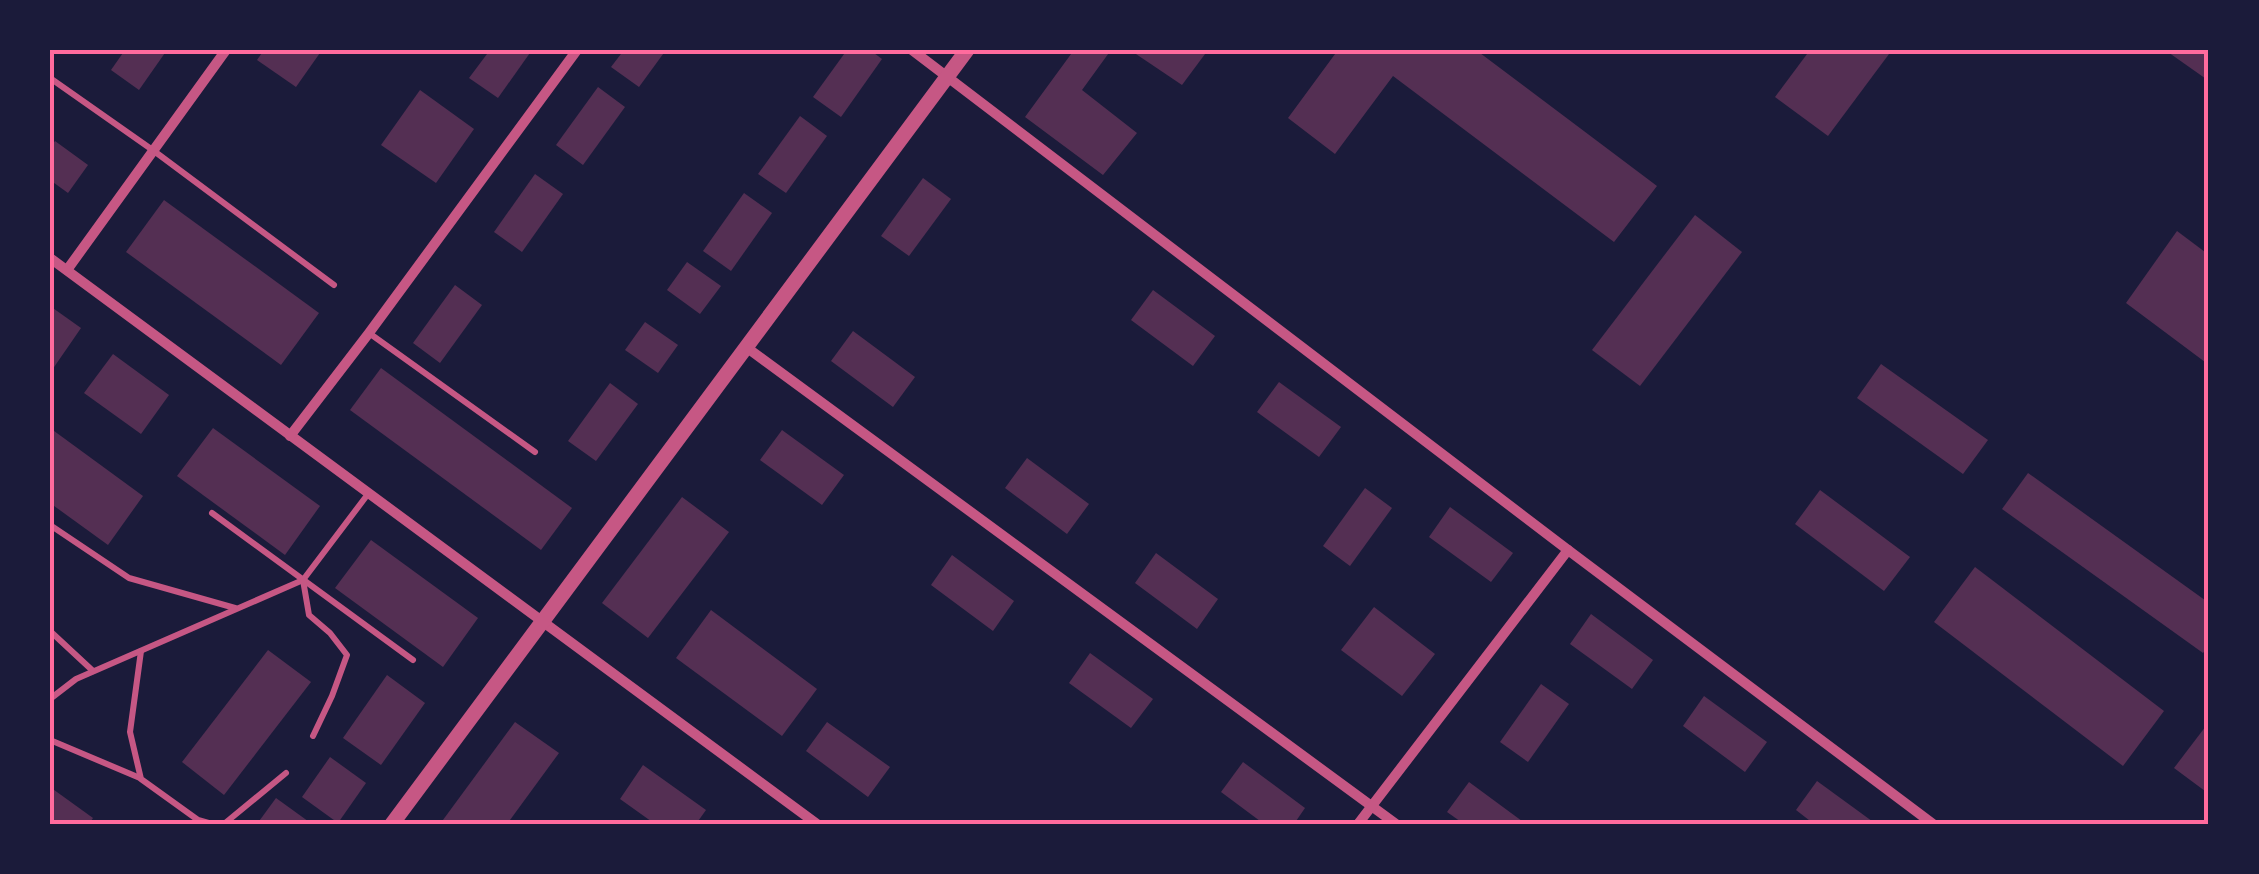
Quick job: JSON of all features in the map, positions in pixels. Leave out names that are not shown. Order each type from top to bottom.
[{"type":"street","points":[[66,270],[226,50]]},
{"type":"street","points":[[290,436],[577,50]]},
{"type":"street","points":[[912,50],[1934,824]]},
{"type":"street","points":[[392,824],[967,50]]},
{"type":"street","points":[[50,258],[802,820],[817,824]]},
{"type":"street","points":[[746,347],[1396,824]]},
{"type":"street","points":[[1358,824],[1568,550]]},
{"type":"lane","points":[[50,78],[154,150],[334,285]]},
{"type":"lane","points":[[370,333],[536,452]]},
{"type":"lane","points":[[50,699],[76,679],[303,580],[368,494]]},
{"type":"lane","points":[[212,514],[413,660]]},
{"type":"lane","points":[[50,525],[129,578],[236,608]]},
{"type":"lane","points":[[303,580],[310,615],[347,655],[313,736]]},
{"type":"lane","points":[[50,631],[93,672]]},
{"type":"lane","points":[[141,650],[130,732],[141,779]]},
{"type":"lane","points":[[50,740],[141,779],[198,820],[212,824]]},
{"type":"lane","points":[[224,824],[286,773]]},
{"type":"building","points":[[125,50],[167,50],[139,90],[111,70]]},
{"type":"building","points":[[264,50],[322,50],[296,87],[257,60]]},
{"type":"building","points":[[490,50],[532,50],[498,98],[469,78]]},
{"type":"building","points":[[624,50],[666,50],[639,87],[611,67]]},
{"type":"building","points":[[847,50],[870,50],[882,59],[841,117],[813,97]]},
{"type":"building","points":[[1074,50],[1111,50],[1082,90],[1137,133],[1103,175],[1025,117]]},
{"type":"building","points":[[1130,50],[1208,50],[1182,85]]},
{"type":"building","points":[[1338,50],[1476,50],[1657,186],[1614,242],[1393,76],[1335,154],[1288,118]]},
{"type":"building","points":[[1810,50],[1892,50],[1828,136],[1775,97]]},
{"type":"building","points":[[2165,50],[2209,50],[2209,81]]},
{"type":"building","points":[[598,87],[625,107],[583,165],[556,145]]},
{"type":"building","points":[[420,90],[474,129],[436,183],[381,145]]},
{"type":"building","points":[[800,116],[827,136],[786,193],[758,174]]},
{"type":"building","points":[[55,141],[88,165],[68,193],[50,180],[50,148]]},
{"type":"building","points":[[535,174],[563,194],[522,252],[494,232]]},
{"type":"building","points":[[923,178],[951,199],[909,256],[881,236]]},
{"type":"building","points":[[744,193],[772,213],[731,271],[703,251]]},
{"type":"building","points":[[164,200],[319,313],[281,365],[126,252]]},
{"type":"building","points":[[1695,215],[1742,252],[1640,386],[1592,350]]},
{"type":"building","points":[[2177,231],[2209,255],[2209,365],[2126,303]]},
{"type":"building","points":[[687,262],[721,286],[700,314],[667,290]]},
{"type":"building","points":[[455,285],[482,305],[440,363],[413,343]]},
{"type":"building","points":[[1153,290],[1215,336],[1193,366],[1131,320]]},
{"type":"building","points":[[50,306],[81,328],[50,373]]},
{"type":"building","points":[[645,322],[678,345],[658,373],[625,350]]},
{"type":"building","points":[[853,331],[915,377],[893,407],[831,361]]},
{"type":"building","points":[[113,354],[169,395],[141,434],[84,393]]},
{"type":"building","points":[[1881,364],[1988,440],[1963,474],[1857,398]]},
{"type":"building","points":[[381,368],[572,508],[541,550],[350,410]]},
{"type":"building","points":[[1279,382],[1341,427],[1319,457],[1257,412]]},
{"type":"building","points":[[610,383],[638,404],[596,461],[568,441]]},
{"type":"building","points":[[50,428],[143,496],[108,545],[50,503]]},
{"type":"building","points":[[213,428],[320,506],[285,555],[177,476]]},
{"type":"building","points":[[782,430],[844,475],[822,505],[760,460]]},
{"type":"building","points":[[1027,458],[1089,504],[1067,534],[1005,488]]},
{"type":"building","points":[[2028,473],[2209,603],[2209,645],[2203,653],[2002,509]]},
{"type":"building","points":[[1365,488],[1392,508],[1350,566],[1323,546]]},
{"type":"building","points":[[1820,490],[1910,557],[1884,591],[1795,524]]},
{"type":"building","points":[[682,497],[729,532],[648,638],[602,603]]},
{"type":"building","points":[[1450,507],[1513,553],[1491,582],[1429,537]]},
{"type":"building","points":[[371,540],[478,618],[443,667],[335,588]]},
{"type":"building","points":[[1156,553],[1218,599],[1197,629],[1135,583]]},
{"type":"building","points":[[952,555],[1014,601],[993,631],[931,585]]},
{"type":"building","points":[[1975,567],[2164,711],[2123,766],[1934,622]]},
{"type":"building","points":[[1374,607],[1435,654],[1402,696],[1341,650]]},
{"type":"building","points":[[711,610],[817,689],[782,736],[676,658]]},
{"type":"building","points":[[1591,614],[1653,660],[1632,689],[1570,644]]},
{"type":"building","points":[[268,650],[311,682],[224,795],[182,762]]},
{"type":"building","points":[[1090,653],[1153,699],[1131,728],[1069,683]]},
{"type":"building","points":[[387,675],[425,703],[381,765],[343,738]]},
{"type":"building","points":[[1541,684],[1569,704],[1528,762],[1500,742]]},
{"type":"building","points":[[1704,696],[1767,742],[1745,772],[1683,726]]},
{"type":"building","points":[[515,722],[559,753],[507,824],[440,824]]},
{"type":"building","points":[[827,722],[890,767],[868,797],[806,751]]},
{"type":"building","points":[[2209,722],[2209,794],[2174,768]]},
{"type":"building","points":[[330,757],[366,783],[338,823],[302,797]]},
{"type":"building","points":[[1243,762],[1305,808],[1294,824],[1264,824],[1221,792]]},
{"type":"building","points":[[643,765],[706,810],[696,824],[655,824],[620,799]]},
{"type":"building","points":[[1817,781],[1876,824],[1814,824],[1796,810]]},
{"type":"building","points":[[1469,782],[1526,824],[1464,824],[1447,812]]},
{"type":"building","points":[[50,787],[93,818],[89,824],[50,824]]},
{"type":"building","points":[[276,798],[312,824],[257,824]]}]
